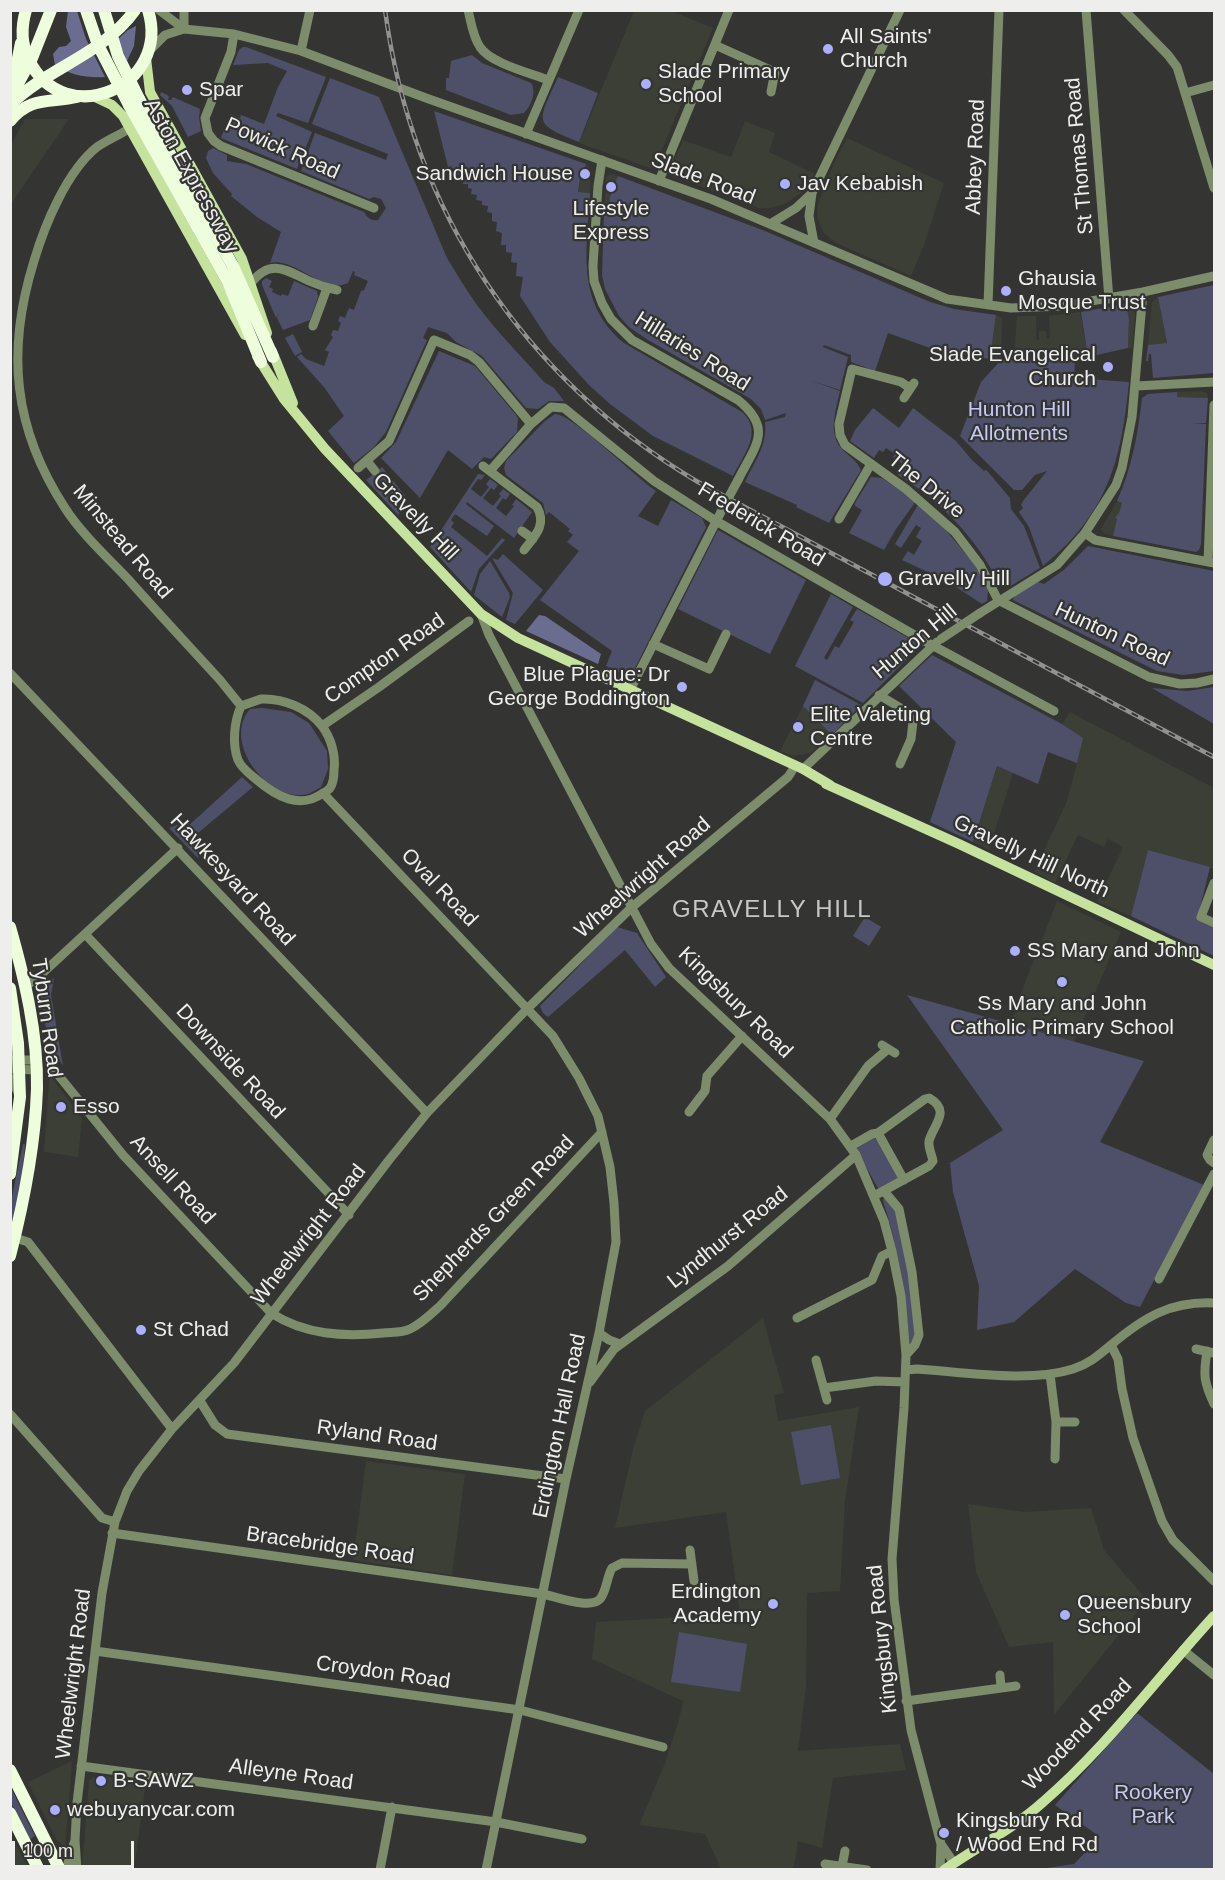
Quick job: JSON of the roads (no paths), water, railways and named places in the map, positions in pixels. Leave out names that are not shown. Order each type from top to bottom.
[{"type":"highway","points":[[10,79],[17,63],[24,10]]},
{"type":"highway","points":[[10,98],[32,58],[51,10]]},
{"type":"highway","name":"Aston Expressway","points":[[86,10],[98,45],[233,266],[273,357]]},
{"type":"highway","name":"Aston Expressway","points":[[104,10],[117,56],[134,102],[228,282],[261,362]]},
{"type":"highway","points":[[10,105],[30,88],[107,41],[135,10]]},
{"type":"highway","points":[[10,121],[21,108],[30,104],[111,92],[127,82],[136,74],[147,55],[152,30],[148,10]]},
{"type":"highway","points":[[22,28],[27,56],[40,76],[59,90],[87,96]]},
{"type":"highway","name":"Tyburn Road","points":[[10,927],[26,985],[36,1065],[35,1109],[30,1159],[10,1256]]},
{"type":"highway","name":"Tyburn Road","points":[[10,988],[15,1064],[20,1097],[10,1174]]},
{"type":"highway","points":[[10,1770],[60,1869]]},
{"type":"highway","points":[[10,1813],[39,1869]]},
{"type":"main road","name":"Gravelly Hill","points":[[147,55],[150,92],[233,241],[251,283],[273,357],[301,421]]},
{"type":"main road","name":"Gravelly Hill","points":[[87,96],[109,103],[118,110],[284,399],[358,485],[481,614],[518,638],[769,755],[779,764],[798,770]]},
{"type":"main road","name":"Gravelly Hill North","points":[[798,770],[814,781],[830,785],[1215,965]]},
{"type":"main road","name":"Woodend Road","points":[[942,1869],[952,1866],[1016,1824],[1044,1802],[1089,1757],[1215,1616]]},
{"type":"street","name":"Slade Road","points":[[159,10],[184,28],[234,34],[301,51],[711,199],[947,299],[1011,308],[1062,306],[1109,299],[1215,276]]},
{"type":"street","points":[[147,55],[154,44],[165,35],[184,28],[184,10]]},
{"type":"street","points":[[301,51],[310,10]]},
{"type":"street","points":[[468,10],[478,44],[484,53],[498,61],[548,80]]},
{"type":"street","points":[[526,134],[579,10]]},
{"type":"street","points":[[659,181],[729,10]]},
{"type":"street","points":[[814,243],[809,216],[812,193],[900,10]]},
{"type":"street","name":"Abbey Road","points":[[988,305],[999,10]]},
{"type":"street","name":"St Thomas Road","points":[[1086,10],[1109,299]]},
{"type":"street","points":[[1124,10],[1177,67],[1215,188]]},
{"type":"street","name":"Powick Road","points":[[234,34],[231,52],[204,117],[206,130],[210,137],[221,146],[374,208]]},
{"type":"street","points":[[715,45],[775,72],[771,92]]},
{"type":"street","points":[[1185,93],[1215,85]]},
{"type":"street","name":"Minstead Road","points":[[129,129],[97,147],[86,159],[67,184],[53,210],[40,243],[27,284],[20,321],[18,384],[22,411],[34,451],[65,509],[241,706]]},
{"type":"street","name":"Hillaries Road","points":[[602,160],[593,266],[597,293],[611,320],[632,340],[738,400],[752,412],[759,433],[758,441],[630,690]]},
{"type":"street","points":[[770,224],[796,208],[812,193]]},
{"type":"street","points":[[251,283],[261,272],[278,268],[332,289],[313,326]]},
{"type":"street","name":"Hunton Hill","points":[[798,770],[933,645],[998,600],[1057,565],[1085,533],[1102,509],[1122,468],[1136,386],[1143,292]]},
{"type":"street","points":[[358,468],[385,446],[393,434],[434,340],[447,345],[479,362],[531,424],[487,469],[537,507],[542,522],[524,550]]},
{"type":"street","name":"The Drive","points":[[904,398],[912,385],[852,369],[839,424],[842,439],[850,450],[906,489],[955,532],[980,566],[998,600]]},
{"type":"street","points":[[1136,386],[1215,382]]},
{"type":"street","points":[[1085,533],[1095,540],[1212,562],[1215,405]]},
{"type":"street","name":"Frederick Road","points":[[531,424],[551,407],[558,406],[570,411],[654,481],[716,521],[1054,711]]},
{"type":"street","points":[[367,461],[375,471]]},
{"type":"street","points":[[839,519],[849,510],[871,464]]},
{"type":"street","points":[[522,531],[533,539]]},
{"type":"street","name":"Hunton Road","points":[[998,600],[1149,677],[1180,684],[1215,679]]},
{"type":"street","name":"Kingsbury Road","points":[[481,614],[489,635],[651,944],[669,968],[830,1119],[853,1151],[874,1196],[892,1251],[901,1296],[906,1355],[892,1559],[894,1599],[906,1701],[917,1758],[941,1844],[952,1866]]},
{"type":"street","name":"Compton Road","points":[[322,726],[469,621]]},
{"type":"street","points":[[653,644],[709,669],[726,634]]},
{"type":"street","name":"Hawkesyard Road","points":[[10,672],[428,1113]]},
{"type":"street","points":[[879,695],[904,710],[913,722],[911,739],[900,764]]},
{"type":"street","points":[[273,699],[300,708],[322,726],[330,741],[335,765],[330,788],[316,798],[298,801],[288,799],[272,793],[246,771],[239,762],[235,748],[237,714],[241,706],[252,701],[273,699]]},
{"type":"street","name":"Wheelwright Road","points":[[77,1869],[75,1840],[81,1766],[112,1533],[127,1491],[139,1471],[172,1429],[234,1364],[389,1160],[428,1113],[528,1008],[631,908],[798,770]]},
{"type":"street","name":"Oval Road","points":[[323,793],[528,1008]]},
{"type":"street","points":[[26,985],[34,981],[178,848]]},
{"type":"street","points":[[1215,884],[1202,917],[1215,923]]},
{"type":"street","name":"Downside Road","points":[[86,934],[349,1215]]},
{"type":"street","name":"Erdington Hall Road","points":[[486,1869],[616,1242],[615,1203],[610,1167],[598,1116],[566,1054],[528,1008]]},
{"type":"street","points":[[689,1112],[705,1091],[707,1076],[742,1036]]},
{"type":"street","points":[[830,1119],[868,1066],[888,1049]]},
{"type":"street","points":[[15,1064],[36,1065]]},
{"type":"street","name":"Ansell Road","points":[[51,1066],[123,1155],[272,1313]]},
{"type":"street","points":[[10,1078],[20,1097]]},
{"type":"street","name":"Lyndhurst Road","points":[[587,1386],[614,1348],[728,1266],[872,1134],[878,1133],[929,1098],[933,1099],[941,1116],[929,1142],[933,1161],[929,1166],[904,1180]]},
{"type":"street","name":"Shepherds Green Road","points":[[272,1313],[286,1323],[303,1329],[344,1336],[410,1329],[440,1306],[602,1132]]},
{"type":"street","points":[[874,1196],[904,1180],[878,1133]]},
{"type":"street","points":[[1215,1140],[1207,1155],[1215,1163]]},
{"type":"street","points":[[1159,1279],[1215,1174]]},
{"type":"street","name":"Kingsbury Road","points":[[884,1191],[899,1209],[912,1272],[918,1335],[915,1345],[906,1355]]},
{"type":"street","points":[[15,1238],[28,1242],[172,1429]]},
{"type":"street","points":[[797,1318],[872,1280],[882,1256],[892,1251]]},
{"type":"street","points":[[906,1370],[1018,1376],[1050,1374],[1087,1364],[1136,1325],[1164,1309],[1184,1303],[1215,1303]]},
{"type":"street","points":[[598,1333],[609,1341],[620,1344]]},
{"type":"street","points":[[1111,1345],[1118,1359],[1133,1438],[1162,1521],[1173,1540],[1215,1581]]},
{"type":"street","points":[[1196,1349],[1211,1352],[1204,1382],[1215,1404]]},
{"type":"street","points":[[816,1360],[827,1400]]},
{"type":"street","points":[[1050,1374],[1056,1422],[1055,1459]]},
{"type":"street","points":[[824,1388],[876,1381],[905,1382]]},
{"type":"street","name":"Ryland Road","points":[[200,1401],[215,1425],[226,1434],[566,1479]]},
{"type":"street","points":[[10,1414],[102,1518],[115,1522]]},
{"type":"street","points":[[1056,1422],[1075,1422]]},
{"type":"street","name":"Bracebridge Road","points":[[112,1533],[543,1594],[588,1604],[596,1603],[602,1598],[609,1573],[612,1568],[622,1563],[692,1564]]},
{"type":"street","points":[[690,1550],[694,1581]]},
{"type":"street","points":[[1183,1650],[1215,1675]]},
{"type":"street","name":"Croydon Road","points":[[95,1651],[520,1710],[663,1747]]},
{"type":"street","points":[[1000,1675],[1001,1687]]},
{"type":"street","points":[[906,1701],[1016,1686]]},
{"type":"street","name":"Alleyne Road","points":[[81,1766],[496,1822],[582,1839]]},
{"type":"street","points":[[380,1869],[392,1807]]},
{"type":"street","name":"Wheelwright Road","points":[[66,1869],[75,1840]]},
{"type":"street","name":"Kingsbury Road","points":[[941,1844],[942,1869]]},
{"type":"street","points":[[842,1866],[844,1851]]},
{"type":"street","points":[[51,1853],[58,1856],[69,1854]]},
{"type":"street","points":[[825,1864],[867,1869]]},
{"type":"railway","points":[[385,10],[399,84],[421,154],[450,221],[486,283],[530,340],[579,393],[636,440],[698,482],[1214,757]]},
{"type":"place","name":"All Saints' Church","points":[[828,49]]},
{"type":"place","name":"Slade Primary School","points":[[646,84]]},
{"type":"place","name":"Spar","points":[[187,90]]},
{"type":"place","name":"Sandwich House","points":[[585,174]]},
{"type":"place","name":"Jav Kebabish","points":[[785,184]]},
{"type":"place","name":"Lifestyle Express","points":[[611,187]]},
{"type":"place","name":"Ghausia Mosque Trust","points":[[1006,291]]},
{"type":"place","name":"Slade Evangelical Church","points":[[1108,367]]},
{"type":"place","name":"Gravelly Hill","points":[[885,579]]},
{"type":"place","name":"Blue Plaque: Dr George Boddington","points":[[682,687]]},
{"type":"place","name":"Elite Valeting Centre","points":[[798,727]]},
{"type":"place","name":"SS Mary and John","points":[[1015,951]]},
{"type":"place","name":"Ss Mary and John Catholic Primary School","points":[[1062,982]]},
{"type":"place","name":"Esso","points":[[61,1107]]},
{"type":"place","name":"St Chad","points":[[141,1330]]},
{"type":"place","name":"Erdington Academy","points":[[773,1604]]},
{"type":"place","name":"Queensbury School","points":[[1065,1615]]},
{"type":"place","name":"B-SAWZ","points":[[101,1781]]},
{"type":"place","name":"webuyanycar.com","points":[[55,1810]]},
{"type":"place","name":"Kingsbury Rd / Wood End Rd","points":[[944,1833]]},
{"type":"district","name":"GRAVELLY HILL","points":[[772,910]]},
{"type":"park label","name":"Hunton Hill Allotments","points":[[1019,422]]},
{"type":"park label","name":"Rookery Park","points":[[1153,1805]]}]
